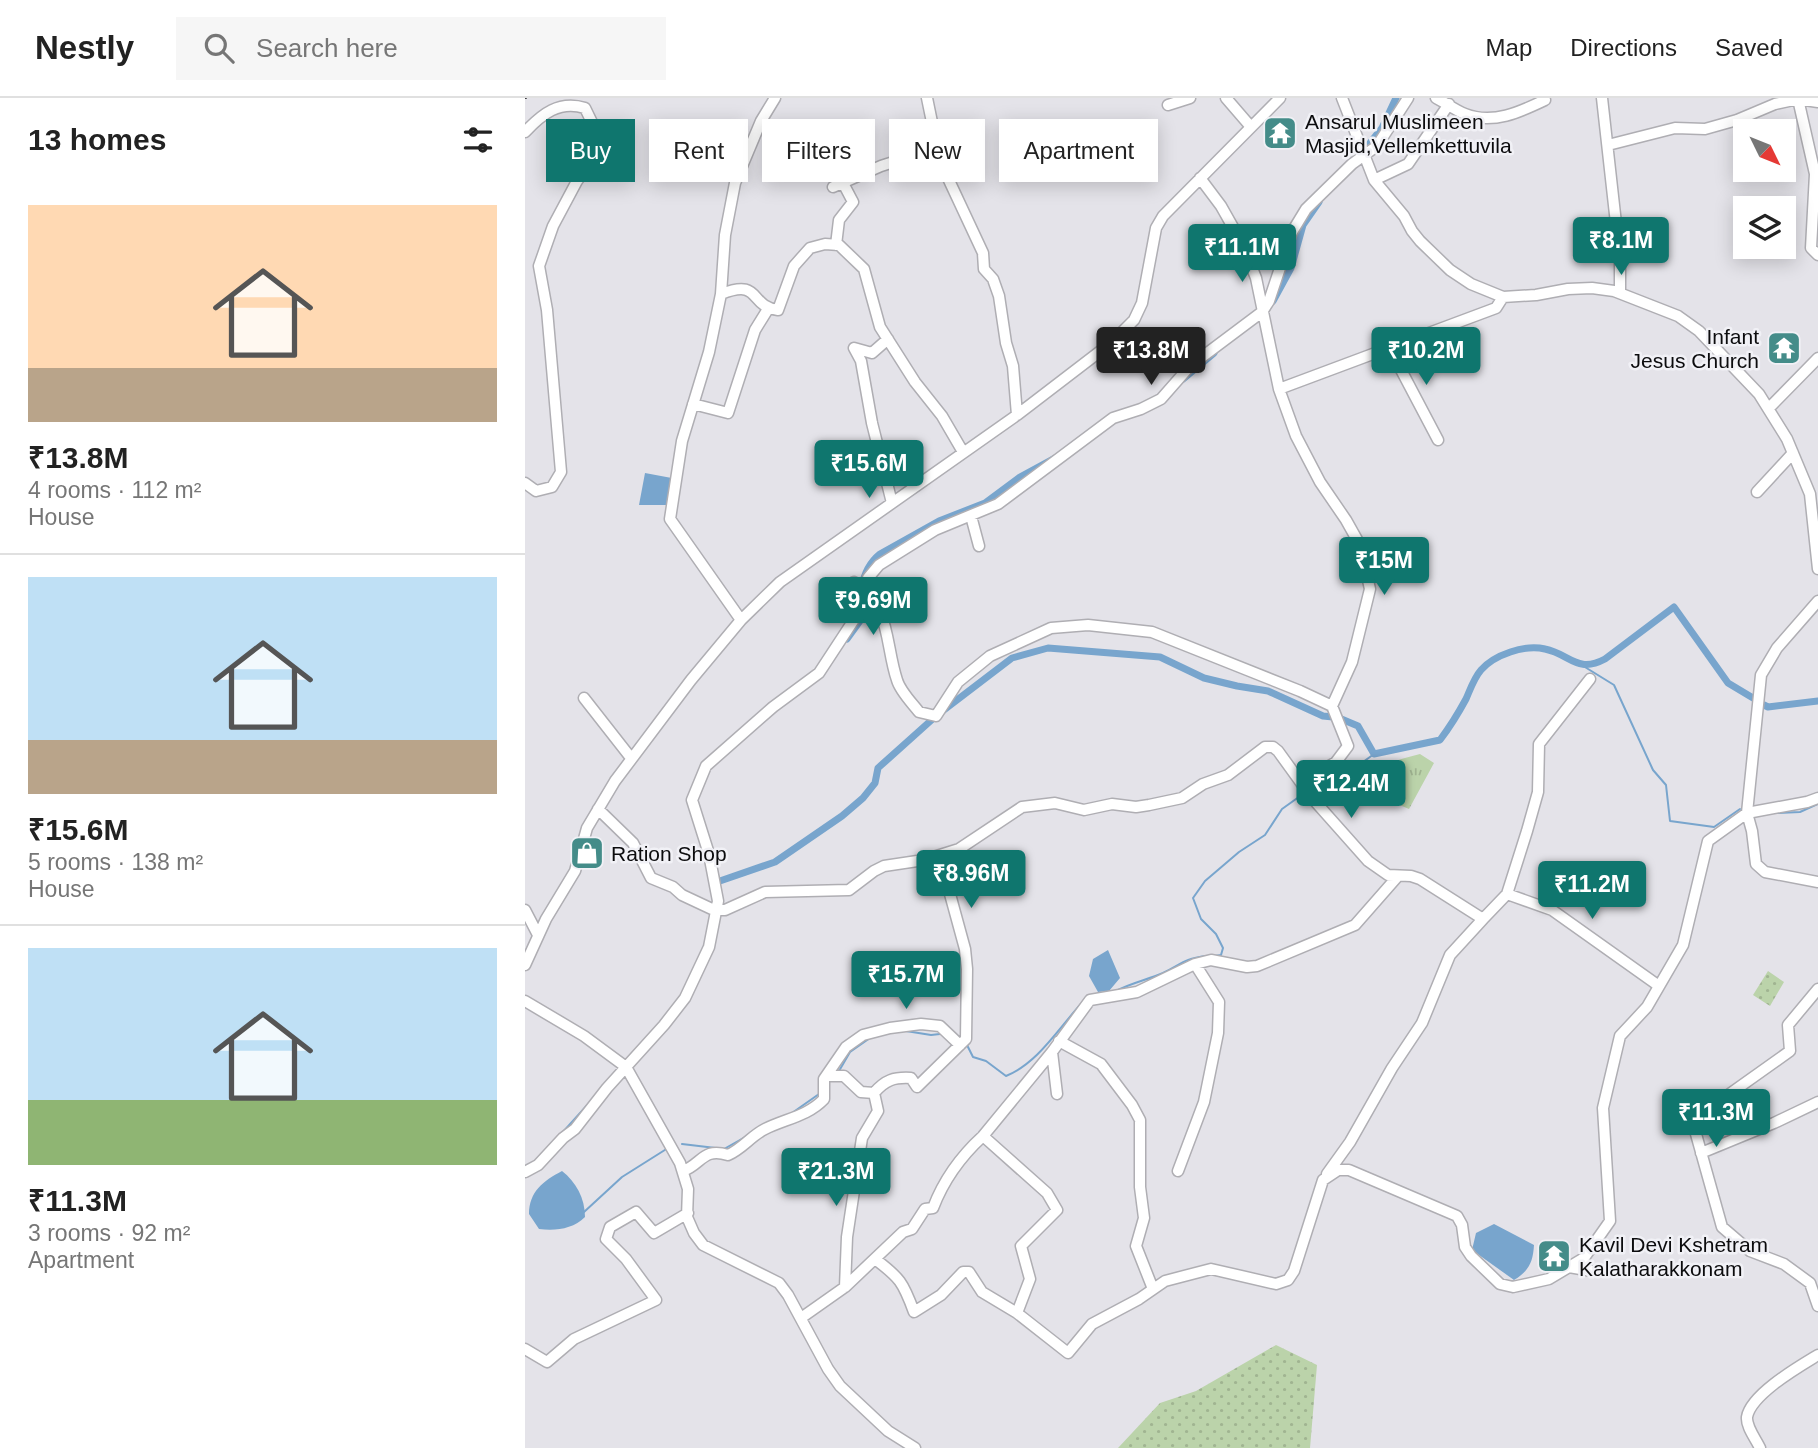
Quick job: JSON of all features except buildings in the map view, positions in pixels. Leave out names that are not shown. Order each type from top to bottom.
[{"type":"street","points":[[741,620],[670,519],[682,441],[709,352],[721,294],[725,235],[735,183],[761,121],[775,98]]},
{"type":"street","points":[[927,98],[931,119]]},
{"type":"street","points":[[1168,105],[1190,98]]},
{"type":"street","points":[[1226,98],[1251,127]]},
{"type":"street","points":[[525,965],[538,935],[575,871],[587,828],[598,809],[631,758],[741,620],[780,582],[1017,415],[1111,342],[1134,320],[1142,303],[1156,228],[1163,216],[1280,98]]},
{"type":"street","points":[[1342,98],[1374,180],[1404,216],[1412,231],[1440,260],[1471,284],[1503,297],[1592,288],[1620,292],[1690,323],[1717,349],[1769,408],[1814,491],[1818,569]]},
{"type":"street","points":[[525,1172],[538,1165],[575,1129],[685,998],[709,947],[719,901],[709,854],[692,800],[706,766],[773,707],[819,673],[857,615],[868,578],[890,556],[935,530],[998,504],[1113,418],[1141,410],[1161,399],[1191,366],[1262,312],[1269,301],[1292,232],[1307,209],[1329,185],[1377,146],[1408,98]]},
{"type":"street","points":[[1436,98],[1467,115],[1491,119],[1516,113],[1545,100]]},
{"type":"street","points":[[1602,98],[1620,259],[1620,292]]},
{"type":"street","points":[[1608,145],[1675,128],[1705,128],[1798,99],[1818,102]]},
{"type":"street","points":[[1798,99],[1815,174],[1811,248],[1818,255]]},
{"type":"street","points":[[525,132],[541,114],[575,104],[585,107],[601,141],[599,151],[577,181],[553,226],[539,266],[547,310],[561,472],[552,487],[536,491],[525,483]]},
{"type":"street","points":[[1374,180],[1408,164],[1449,104]]},
{"type":"street","points":[[833,187],[889,163]]},
{"type":"street","points":[[1200,178],[1221,206],[1243,245],[1256,278],[1279,389],[1296,436],[1320,482],[1360,545],[1370,589],[1352,662],[1332,706]]},
{"type":"street","points":[[949,182],[983,253],[984,269],[993,279],[999,296],[1006,343],[1013,366],[1017,415]]},
{"type":"street","points":[[836,245],[839,220],[853,202],[843,183]]},
{"type":"street","points":[[721,294],[737,288],[748,290],[768,309],[778,310],[794,266],[810,248],[825,244],[836,245],[864,269],[880,327],[915,382],[942,416],[963,452]]},
{"type":"street","points":[[1279,389],[1496,308],[1503,297]]},
{"type":"street","points":[[693,404],[728,413],[755,330],[768,309]]},
{"type":"street","points":[[888,339],[872,353],[854,348],[860,361],[871,423],[892,503]]},
{"type":"street","points":[[1389,347],[1438,440]]},
{"type":"street","points":[[1769,408],[1818,358]]},
{"type":"street","points":[[1757,492],[1793,453]]},
{"type":"street","points":[[971,516],[979,546]]},
{"type":"street","points":[[854,582],[883,614],[897,683],[919,712],[936,716],[958,682],[990,656],[1051,628],[1088,625],[1152,632],[1332,706],[1349,746],[1336,762],[1301,783]]},
{"type":"street","points":[[1818,601],[1777,648],[1761,675],[1747,813],[1756,864],[1765,872],[1818,882]]},
{"type":"street","points":[[876,1259],[898,1276],[913,1312],[941,1295],[963,1272],[969,1272],[982,1292],[1017,1313],[1068,1353],[1092,1324],[1165,1281],[1211,1269],[1276,1284],[1288,1280],[1294,1271],[1323,1180],[1350,1142],[1392,1068],[1422,1023],[1450,955],[1507,894],[1538,792],[1539,744],[1590,680]]},
{"type":"street","points":[[584,698],[631,758]]},
{"type":"street","points":[[598,809],[633,843],[650,878],[673,887],[701,905],[725,910],[765,892],[849,890],[884,866],[947,854],[971,843],[1023,807],[1055,803],[1084,810],[1112,804],[1149,805],[1182,798],[1203,784],[1228,775],[1265,747],[1273,747],[1367,862],[1388,875],[1420,879],[1483,919]]},
{"type":"street","points":[[1323,1180],[1338,1170],[1349,1170],[1458,1216],[1465,1247],[1500,1284],[1513,1287],[1549,1279],[1584,1258],[1610,1221],[1603,1108],[1620,1036],[1647,1007],[1683,945],[1708,841],[1747,813],[1807,802],[1818,797]]},
{"type":"street","points":[[874,1093],[883,1082],[898,1077],[911,1078],[917,1087],[966,1039],[965,949],[950,894],[947,854]]},
{"type":"street","points":[[801,1318],[845,1287],[903,1233],[912,1229],[925,1209],[933,1208],[941,1186],[962,1156],[983,1136],[1052,1052],[1090,1000],[1137,992],[1195,964],[1211,960],[1247,967],[1257,966],[1339,933],[1355,925],[1398,876]]},
{"type":"street","points":[[1507,894],[1552,911],[1659,986]]},
{"type":"street","points":[[525,910],[538,935]]},
{"type":"street","points":[[1178,1171],[1204,1102],[1218,1033],[1219,1002],[1195,964]]},
{"type":"street","points":[[1818,989],[1788,1025],[1790,1051],[1700,1115],[1696,1135],[1722,1227],[1750,1251],[1784,1264],[1810,1283],[1818,1306]]},
{"type":"street","points":[[525,1001],[584,1036],[626,1067],[669,1139],[683,1171],[688,1189],[691,1226],[703,1245],[779,1283],[840,1386],[888,1431],[915,1448]]},
{"type":"street","points":[[683,1171],[692,1168],[702,1156],[718,1152],[728,1155],[739,1150],[764,1130],[816,1108],[824,1099],[824,1079],[846,1047],[863,1035],[921,1024],[940,1026],[960,1045]]},
{"type":"street","points":[[1059,1041],[1101,1064],[1140,1119],[1140,1187],[1144,1218],[1136,1246],[1153,1289]]},
{"type":"street","points":[[1052,1052],[1057,1094]]},
{"type":"street","points":[[827,1076],[844,1076],[861,1092],[874,1093]]},
{"type":"street","points":[[845,1287],[847,1237],[862,1138],[878,1111],[874,1093]]},
{"type":"street","points":[[1701,1153],[1774,1124],[1818,1102]]},
{"type":"street","points":[[983,1136],[1047,1193],[1057,1210],[1021,1246],[1030,1279],[1017,1313]]},
{"type":"street","points":[[525,1349],[547,1362],[574,1339],[656,1300],[626,1259],[606,1239],[610,1227],[636,1212],[654,1233],[688,1213]]},
{"type":"street","points":[[1569,1267],[1592,1271]]},
{"type":"street","points":[[1760,1448],[1748,1423],[1749,1412],[1772,1384],[1818,1355]]},
{"type":"green space","points":[[1420,754],[1434,763],[1409,809],[1376,795],[1362,782],[1381,767]]},
{"type":"green space","points":[[1768,971],[1784,982],[1770,1006],[1753,995]]},
{"type":"green space","points":[[1276,1345],[1317,1365],[1310,1448],[1118,1448],[1160,1403],[1196,1391]]},
{"type":"water","points":[[645,473],[677,479],[669,505],[639,505]]},
{"type":"water","points":[[1108,950],[1120,978],[1109,991],[1098,992],[1089,976],[1093,959]]},
{"type":"water","points":[[562,1171],[579,1191],[585,1217],[564,1228],[539,1229],[529,1214],[531,1199],[543,1183]]},
{"type":"water","points":[[1494,1224],[1534,1245],[1529,1266],[1514,1280],[1472,1250],[1476,1233]]},
{"type":"waterway","points":[[1366,148],[1382,128],[1396,98]]},
{"type":"waterway","points":[[1273,301],[1291,268],[1303,225],[1319,202]]},
{"type":"waterway","points":[[1183,379],[1214,353]]},
{"type":"waterway","points":[[862,587],[868,569],[880,554],[939,521],[985,503],[1020,477],[1055,458]]},
{"type":"waterway","points":[[1339,718],[1358,726],[1374,754],[1440,740],[1466,699],[1474,680],[1494,660],[1519,649],[1537,648],[1554,651],[1580,664],[1595,663],[1605,659],[1674,607],[1728,683],[1753,698]]},
{"type":"waterway","points":[[847,639],[860,621],[863,610]]},
{"type":"waterway","points":[[716,877],[717,882],[775,862],[842,816],[863,798],[875,783],[878,768],[936,716],[1012,658],[1048,648],[1160,657],[1204,678],[1268,691],[1323,716],[1333,717]]},
{"type":"waterway","points":[[1580,664],[1614,685],[1653,770],[1666,785],[1670,821],[1714,827],[1740,809]]},
{"type":"waterway","points":[[1764,705],[1768,707],[1818,701]]},
{"type":"waterway","points":[[1312,787],[1344,776],[1374,754]]},
{"type":"waterway","points":[[1215,956],[1221,955],[1223,948],[1216,934],[1201,919],[1193,898],[1205,881],[1239,852],[1265,835],[1282,809],[1303,794]]},
{"type":"waterway","points":[[1775,813],[1800,812],[1818,804]]},
{"type":"waterway","points":[[1114,992],[1163,973],[1187,960],[1206,956]]},
{"type":"waterway","points":[[967,1045],[973,1057],[986,1061],[1006,1076],[1038,1054],[1081,1004]]},
{"type":"waterway","points":[[906,1031],[940,1034]]},
{"type":"waterway","points":[[953,1032],[959,1037]]},
{"type":"waterway","points":[[839,1071],[850,1052],[870,1038]]},
{"type":"waterway","points":[[792,1113],[819,1094]]},
{"type":"waterway","points":[[562,1133],[591,1101]]},
{"type":"waterway","points":[[763,1125],[787,1115]]},
{"type":"waterway","points":[[682,1144],[724,1149],[747,1136]]},
{"type":"waterway","points":[[584,1212],[622,1177],[668,1148]]},
{"type":"place","name":"Ansarul Muslimeen Masjid,Vellemkettuvila","points":[[1280,133]]},
{"type":"place","name":"Infant Jesus Church","points":[[1784,348]]},
{"type":"place","name":"Ration Shop","points":[[587,853]]},
{"type":"place","name":"Kavil Devi Kshetram Kalatharakkonam","points":[[1554,1256]]}]
